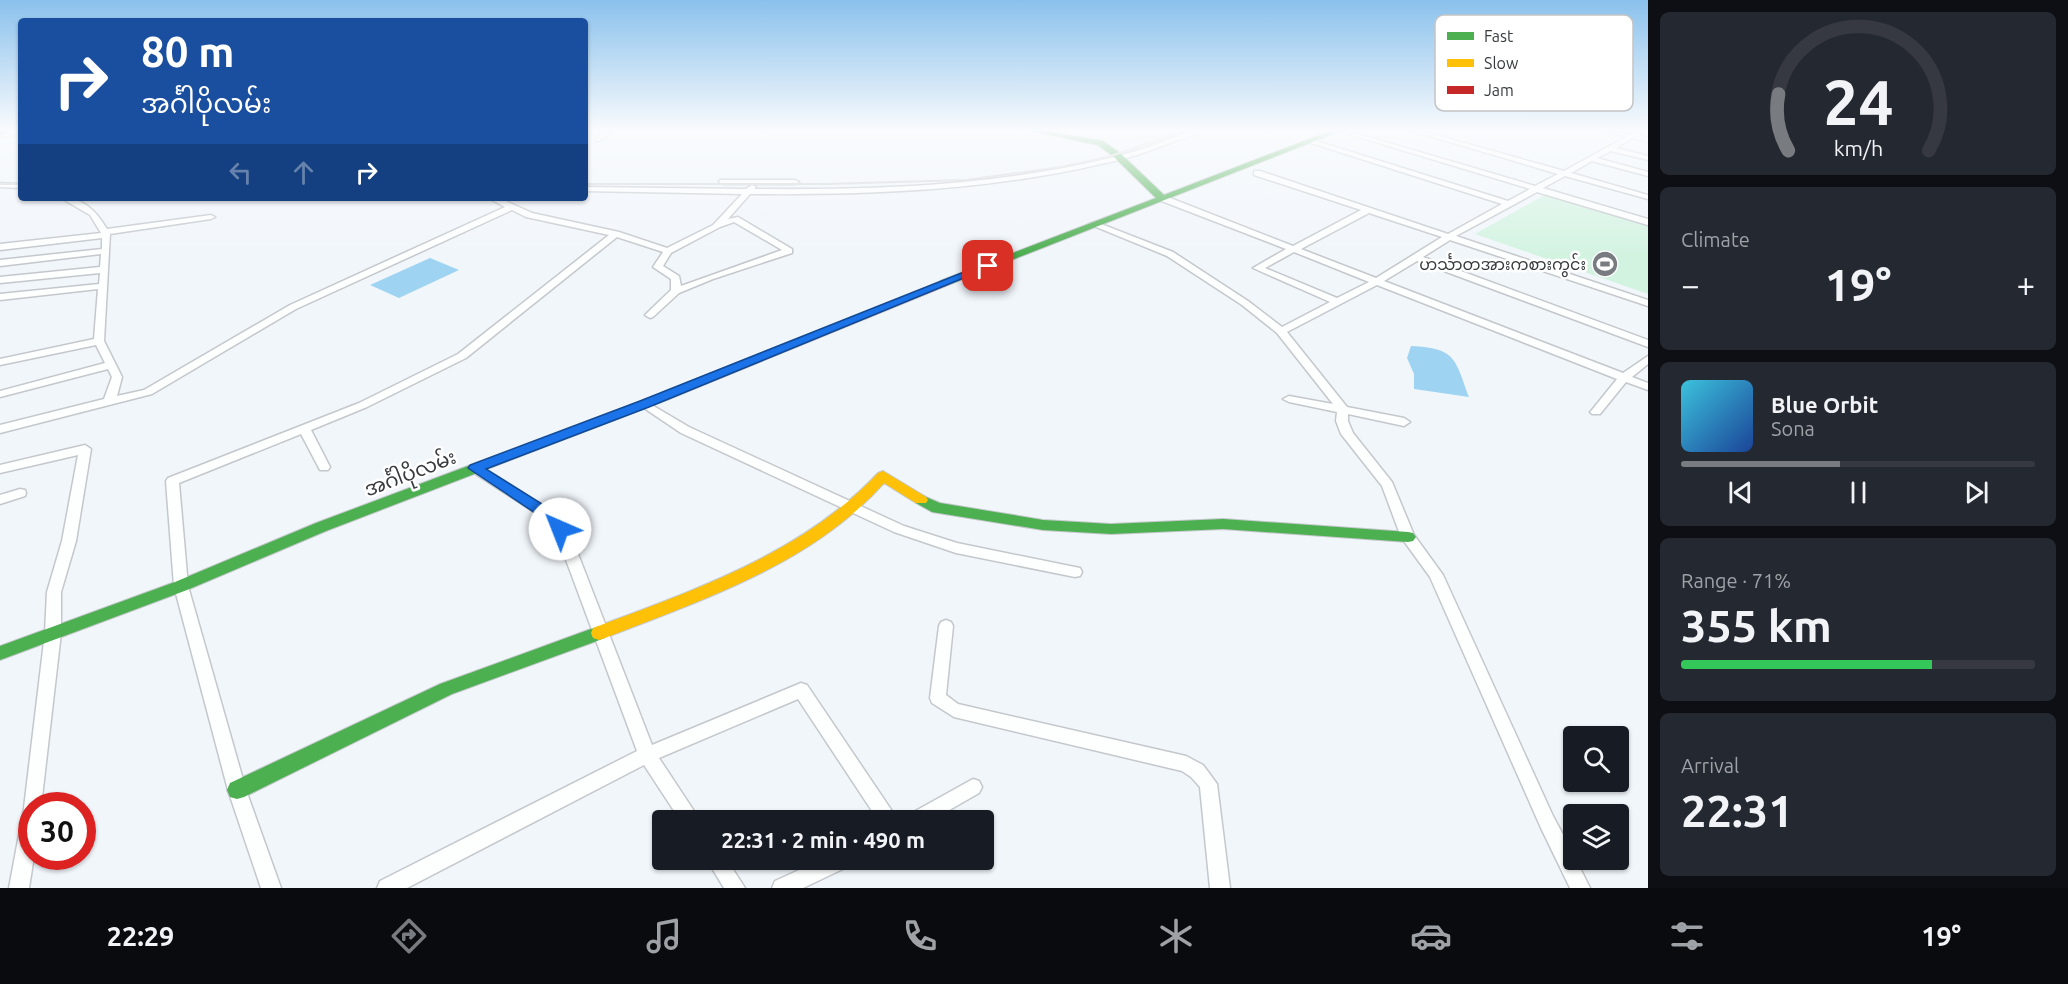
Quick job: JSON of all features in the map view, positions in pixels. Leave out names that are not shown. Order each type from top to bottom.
[{"type":"main road","points":[[1135,172],[1162,198]]},
{"type":"main road","name":"အင်္ဂါပိုလမ်း","points":[[0,653],[181,586],[321,527],[645,404],[1228,172]]},
{"type":"main road","points":[[237,790],[446,689],[601,632],[762,566],[800,545],[852,508],[883,476],[907,493],[938,508],[1043,525],[1145,529],[1223,524],[1408,537]]},
{"type":"street","points":[[588,182],[909,182],[1008,172]]},
{"type":"street","points":[[588,189],[927,188],[1000,182],[1040,172]]},
{"type":"street","points":[[1409,172],[1509,204]]},
{"type":"street","points":[[1485,172],[1648,222]]},
{"type":"street","points":[[1257,173],[1648,303]]},
{"type":"street","points":[[1281,331],[1378,281],[1449,237],[1562,173],[1648,197]]},
{"type":"street","points":[[716,227],[757,182]]},
{"type":"street","points":[[0,184],[18,184]]},
{"type":"street","points":[[1162,198],[1648,387]]},
{"type":"street","points":[[71,201],[93,213],[106,233],[99,341],[117,377],[109,403]]},
{"type":"street","points":[[497,201],[510,208],[616,234],[668,251]]},
{"type":"street","points":[[0,429],[148,392],[293,307],[510,208]]},
{"type":"street","points":[[1336,301],[1258,268],[1297,250],[1368,210]]},
{"type":"street","points":[[0,247],[211,217]]},
{"type":"street","points":[[650,315],[676,291],[789,251],[735,219],[668,251],[658,267],[676,278],[676,291]]},
{"type":"street","points":[[1094,224],[1170,254],[1281,331],[1343,410],[1342,421],[1347,434],[1388,485],[1408,537],[1436,575],[1547,822],[1580,888]]},
{"type":"street","points":[[271,888],[237,790],[181,586],[172,481],[363,405],[462,356],[616,234]]},
{"type":"street","points":[[0,263],[105,251]]},
{"type":"street","points":[[1415,257],[1648,344]]},
{"type":"street","points":[[0,280],[102,270]]},
{"type":"street","points":[[0,297],[102,286]]},
{"type":"street","points":[[0,362],[99,341]]},
{"type":"street","points":[[1596,412],[1624,378],[1648,359]]},
{"type":"street","points":[[0,394],[111,365]]},
{"type":"street","points":[[1289,399],[1404,422]]},
{"type":"street","points":[[645,404],[685,430],[899,529],[956,548],[1075,572]]},
{"type":"street","points":[[305,429],[324,467]]},
{"type":"street","points":[[0,470],[85,449],[69,541],[54,592],[53,633],[34,792]]},
{"type":"street","points":[[475,468],[553,518],[566,541],[647,755],[683,810]]},
{"type":"street","points":[[0,500],[20,492]]},
{"type":"street","points":[[946,626],[938,698],[954,710],[1186,764],[1197,771],[1208,784],[1220,888]]},
{"type":"street","points":[[387,888],[647,755],[801,690],[881,810]]},
{"type":"street","points":[[933,810],[973,787]]},
{"type":"street","points":[[19,888],[22,870]]},
{"type":"street","points":[[723,870],[735,888]]},
{"type":"street","points":[[782,888],[819,870]]},
{"type":"green space","name":"ဟင်္သာတအားကစားကွင်း","points":[[1546,194],[1648,225],[1648,294],[1475,234]]},
{"type":"water","points":[[430,258],[459,270],[399,298],[370,285]]},
{"type":"water","points":[[1411,346],[1437,349],[1452,358],[1469,397],[1414,389],[1414,374],[1407,358]]},
{"type":"railway","points":[[588,184],[827,184],[966,180],[1021,172]]},
{"type":"railway","points":[[0,184],[18,184]]},
{"type":"traffic: fast","points":[[1135,172],[1162,198]]},
{"type":"traffic: fast","points":[[944,283],[1229,172]]},
{"type":"traffic: fast","points":[[0,653],[181,586],[321,527],[665,396]]},
{"type":"traffic: fast","points":[[921,500],[937,508],[1043,525],[1111,529],[1223,524],[1408,537]]},
{"type":"traffic: fast","points":[[237,790],[446,689],[599,633]]},
{"type":"traffic: slow","points":[[599,633],[730,580],[793,548],[823,530],[851,509],[883,476],[921,500]]},
{"type":"traffic: jam","points":[[665,396],[944,283]]},
{"type":"place","name":"ဟင်္သာတအားကစားကွင်း","points":[[1605,264]]},
{"type":"route","points":[[560,529],[553,518],[475,468],[645,404],[839,324],[988,266]]}]
